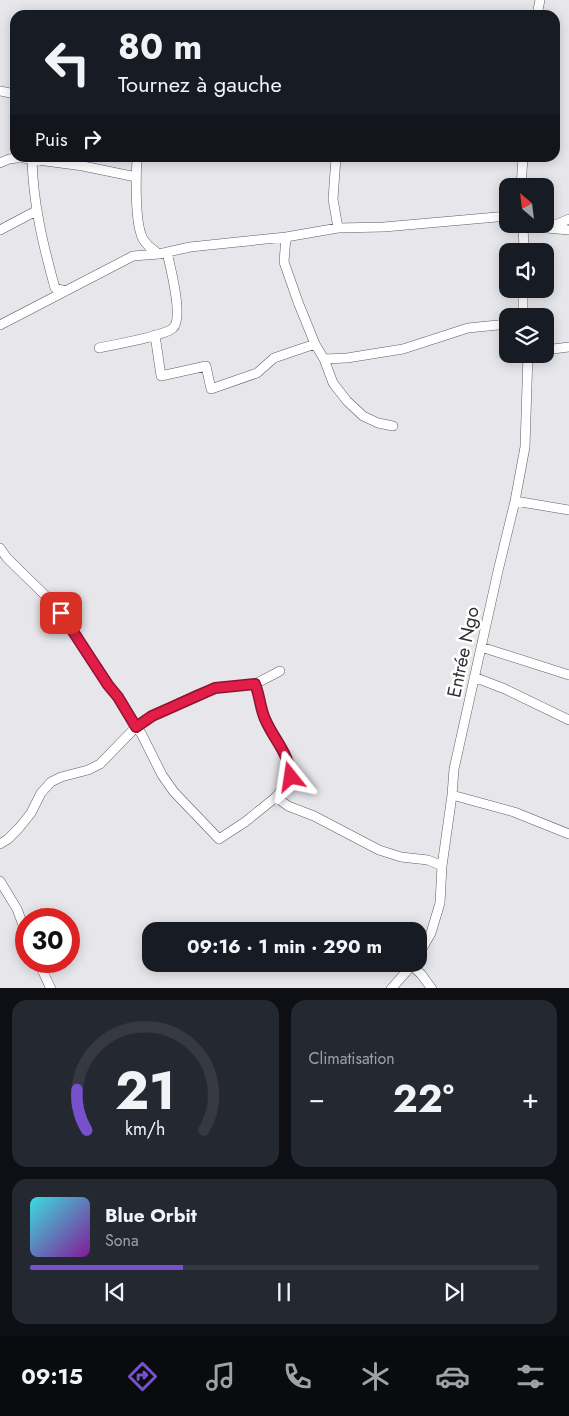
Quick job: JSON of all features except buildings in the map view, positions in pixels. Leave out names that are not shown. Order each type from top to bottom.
[{"type":"street","points":[[29,162],[36,211],[56,288],[66,292]]},
{"type":"street","points":[[56,162],[136,177]]},
{"type":"street","points":[[137,162],[136,177],[141,236],[148,246],[163,253]]},
{"type":"street","points":[[336,162],[333,199],[338,228]]},
{"type":"street","points":[[522,178],[523,162]]},
{"type":"street","points":[[0,230],[36,211]]},
{"type":"street","points":[[0,326],[133,256],[238,241],[286,237],[338,228],[384,227],[499,217]]},
{"type":"street","points":[[554,225],[569,219]]},
{"type":"street","points":[[554,229],[569,230]]},
{"type":"street","points":[[286,237],[284,262],[315,344],[324,359],[333,383],[347,401],[370,420],[393,426]]},
{"type":"street","points":[[98,348],[172,329],[176,322],[177,306],[163,253]]},
{"type":"street","points":[[324,359],[347,358],[403,349],[468,328],[499,325]]},
{"type":"street","points":[[154,334],[161,376],[206,366],[211,389],[257,373],[274,358],[315,344]]},
{"type":"street","points":[[554,349],[569,347]]},
{"type":"street","name":"Entrée Ngo","points":[[427,940],[440,903],[442,866],[454,769],[515,501],[525,447],[528,363]]},
{"type":"street","points":[[515,501],[569,510]]},
{"type":"street","points":[[0,548],[3,558],[44,593],[64,617],[142,735],[162,774],[174,792],[219,839],[245,822],[276,796],[291,777],[290,765],[264,717],[260,706],[260,695],[255,684]]},
{"type":"street","points":[[481,647],[569,675]]},
{"type":"street","points":[[0,844],[19,828],[51,782],[100,764],[136,727],[152,716],[215,688],[255,684],[280,671]]},
{"type":"street","points":[[474,678],[505,689],[569,720]]},
{"type":"street","points":[[452,795],[514,812],[569,834]]},
{"type":"street","points":[[276,796],[288,806],[314,816],[379,850],[401,858],[428,860],[442,866]]},
{"type":"street","points":[[0,881],[16,908]]},
{"type":"street","points":[[391,988],[406,972]]},
{"type":"street","points":[[420,972],[432,988]]},
{"type":"street","points":[[44,973],[51,988]]},
{"type":"route","points":[[61,613],[136,727],[152,716],[215,688],[255,684],[260,695],[260,706],[264,717],[290,765],[291,777]]}]
